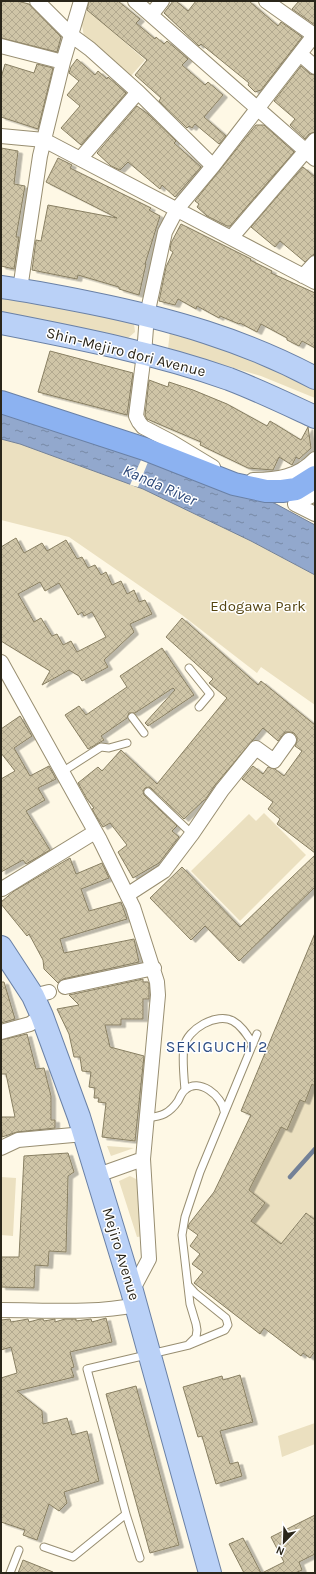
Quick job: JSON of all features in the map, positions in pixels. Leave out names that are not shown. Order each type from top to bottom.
[{"type":"highway","points":[[1,402],[145,449],[234,484],[266,491],[306,491],[315,477]]},
{"type":"main road","points":[[11,288],[147,314],[242,345],[277,359],[315,378]]},
{"type":"main road","name":"Shin-Mejiro dori Avenue","points":[[1,322],[71,336],[144,354],[230,380],[315,417]]},
{"type":"main road","name":"Mejiro Avenue","points":[[1,947],[41,994],[42,1016],[98,1175],[150,1354],[210,1573]]},
{"type":"street","points":[[37,1],[72,35],[138,92],[213,166]]},
{"type":"street","points":[[11,288],[40,156],[63,62],[81,1]]},
{"type":"street","points":[[135,1],[310,155]]},
{"type":"street","points":[[151,15],[162,1]]},
{"type":"street","points":[[266,1],[315,34],[258,109],[177,210],[165,232],[147,314],[144,354],[136,416],[143,427],[170,441],[216,469],[252,480],[270,480],[286,477],[298,472],[315,459]]},
{"type":"street","points":[[1,46],[63,62]]},
{"type":"street","points":[[300,54],[315,67]]},
{"type":"street","points":[[80,159],[138,92]]},
{"type":"street","points":[[1,136],[44,140],[309,279],[315,263]]},
{"type":"street","points":[[231,238],[310,155],[315,140]]},
{"type":"street","points":[[306,491],[295,504],[315,514]]},
{"type":"street","points":[[1,662],[95,832],[127,894],[133,907],[158,982],[143,1159],[149,1259],[134,1298],[117,1309],[1,1310]]},
{"type":"street","points":[[127,894],[164,871],[192,834],[222,790],[256,748],[274,761],[289,740]]},
{"type":"street","points":[[2,890],[95,832]]},
{"type":"street","points":[[65,987],[154,968]]},
{"type":"street","points":[[1,1032],[30,1024],[42,1016]]},
{"type":"street","points":[[1,1148],[18,1140],[84,1134]]},
{"type":"street","points":[[98,1175],[143,1159]]},
{"type":"lane","points":[[189,668],[210,694],[199,707]]},
{"type":"lane","points":[[132,717],[144,733]]},
{"type":"lane","points":[[62,772],[101,747],[109,748],[127,744]]},
{"type":"lane","points":[[148,792],[192,834]]},
{"type":"lane","points":[[147,1118],[160,1117],[169,1112],[184,1090],[184,1046],[195,1029],[219,1017],[232,1020],[244,1030],[253,1044]]},
{"type":"lane","points":[[189,1344],[196,1337],[197,1330],[190,1304],[182,1235],[184,1217],[200,1172],[257,1034]]},
{"type":"lane","points":[[184,1090],[194,1085],[205,1088],[219,1097],[223,1104],[224,1112]]},
{"type":"lane","points":[[140,1558],[126,1514],[87,1369],[189,1344],[225,1330],[228,1325],[226,1318],[194,1293],[188,1285]]},
{"type":"lane","points":[[44,1547],[73,1557],[126,1514]]},
{"type":"lane","points":[[10,1573],[19,1550]]},
{"type":"green space","points":[[88,10],[145,60],[130,77],[84,37],[81,19]]},
{"type":"green space","points":[[1,298],[65,308],[132,322],[134,324],[135,332],[128,338],[119,337],[1,312]]},
{"type":"green space","points":[[170,331],[244,356],[280,371],[315,389],[315,398],[261,376],[168,349]]},
{"type":"green space","name":"Edogawa Park","points":[[1,439],[20,444],[143,489],[251,541],[315,575],[315,705],[261,667],[257,673],[182,615],[69,537],[1,520]]},
{"type":"green space","points":[[264,813],[306,855],[240,921],[191,871],[249,814],[256,821]]},
{"type":"green space","points":[[312,1084],[315,1086],[315,1220],[305,1213],[281,1244],[251,1221],[265,1203],[249,1190],[281,1127],[287,1130],[300,1100],[305,1102]]},
{"type":"green space","points":[[107,1146],[134,1148],[111,1156]]},
{"type":"green space","points":[[130,1176],[140,1181],[144,1236],[137,1237],[119,1181]]},
{"type":"green space","points":[[1,1177],[16,1178],[13,1236],[1,1235]]},
{"type":"green space","points":[[315,1423],[315,1444],[282,1457],[278,1436]]},
{"type":"water","name":"Kanda River","points":[[1,394],[146,443],[276,504],[315,525],[315,575],[251,541],[143,489],[20,444],[1,439]]},
{"type":"pier","points":[[148,444],[154,447],[138,487],[130,485]]},
{"type":"building","points":[[1,1],[17,1],[29,4],[61,37],[57,52],[1,38]]},
{"type":"building","points":[[89,1],[118,1],[140,19],[136,23],[155,39],[156,37],[164,44],[167,41],[188,59],[182,65],[205,85],[208,82],[223,95],[204,117],[226,136],[219,144],[195,124],[192,128],[189,126],[187,128],[159,101],[161,98],[135,75],[147,60],[87,10]]},
{"type":"building","points":[[173,1],[176,1],[188,11],[196,1],[249,1],[278,26],[281,22],[302,37],[261,90],[255,92],[248,85],[249,83],[201,44],[199,46],[164,13]]},
{"type":"building","points":[[299,1],[315,1],[315,25],[292,9]]},
{"type":"building","points":[[77,59],[95,75],[98,71],[107,79],[108,77],[126,93],[81,145],[61,128],[80,106],[67,95],[79,81],[69,73],[71,67]]},
{"type":"building","points":[[5,64],[34,73],[37,64],[53,68],[38,129],[1,117],[1,78]]},
{"type":"building","points":[[301,66],[310,74],[315,75],[315,132],[309,134],[305,139],[290,125],[295,119],[274,101]]},
{"type":"building","points":[[137,106],[148,114],[176,141],[174,143],[201,167],[175,197],[162,185],[160,189],[128,162],[120,170],[111,166],[97,153]]},
{"type":"building","points":[[256,125],[264,125],[294,152],[230,226],[227,226],[207,216],[197,207],[199,204],[195,201]]},
{"type":"building","points":[[1,148],[18,151],[14,184],[25,186],[16,237],[19,237],[14,269],[1,266]]},
{"type":"building","points":[[58,158],[72,165],[70,168],[151,208],[149,210],[160,216],[145,264],[139,295],[119,289],[119,287],[78,275],[77,279],[32,270],[36,240],[41,241],[48,205],[117,218],[46,182]]},
{"type":"building","points":[[303,167],[315,177],[315,253],[305,262],[280,241],[275,247],[251,227]]},
{"type":"building","points":[[181,224],[251,259],[250,260],[272,271],[271,273],[315,293],[315,348],[302,341],[299,346],[261,324],[257,332],[240,323],[239,324],[220,316],[219,318],[197,306],[196,309],[178,299],[175,305],[159,301],[166,267],[173,252],[170,250],[171,243]]},
{"type":"building","points":[[50,351],[133,373],[127,415],[38,392]]},
{"type":"building","points":[[149,380],[168,387],[169,382],[193,390],[227,404],[267,426],[270,421],[301,440],[308,427],[311,448],[299,459],[296,457],[292,465],[279,457],[273,470],[248,468],[200,445],[201,442],[147,419],[145,415]]},
{"type":"building","points":[[16,538],[24,553],[42,543],[47,551],[66,540],[77,559],[82,557],[88,568],[95,565],[101,575],[106,572],[112,585],[121,581],[127,594],[134,590],[139,602],[145,600],[152,614],[130,624],[134,632],[104,660],[108,667],[82,681],[79,676],[69,670],[42,685],[50,671],[1,641],[1,547]],"holes":[[[40,582],[45,591],[59,583],[78,615],[82,612],[84,616],[92,612],[106,637],[77,652],[71,641],[63,645],[57,634],[52,636],[41,618],[34,622],[18,594]]]},
{"type":"building","points":[[182,618],[258,685],[261,681],[315,725],[315,853],[277,824],[280,819],[268,809],[273,802],[242,779],[253,766],[263,774],[268,767],[275,769],[284,776],[302,751],[295,746],[297,737],[294,733],[290,732],[285,732],[278,741],[263,728],[215,785],[205,800],[184,819],[151,788],[145,788],[143,791],[144,795],[177,826],[172,831],[179,837],[159,863],[133,878],[118,852],[127,845],[110,823],[103,827],[92,809],[94,808],[78,783],[98,767],[102,771],[121,750],[157,784],[227,698],[209,683],[213,679],[166,637]]},
{"type":"building","points":[[162,648],[194,695],[148,726],[145,723],[175,690],[173,688],[135,713],[129,713],[127,718],[101,736],[104,740],[88,749],[65,715],[79,706],[86,715],[127,687],[120,676]]},
{"type":"building","points":[[20,716],[32,736],[14,748],[30,776],[49,766],[56,779],[38,788],[45,800],[26,811],[50,850],[26,864],[23,860],[1,872],[1,779],[15,771],[1,753],[1,729]]},
{"type":"building","points":[[315,855],[315,887],[239,961],[205,926],[191,940],[150,898],[182,867],[240,927]]},
{"type":"building","points":[[70,858],[76,874],[102,863],[109,878],[81,889],[89,911],[121,902],[127,919],[60,939],[64,953],[134,939],[139,962],[63,979],[58,983],[44,969],[43,960],[29,934],[27,936],[1,904],[1,902],[14,891]]},
{"type":"building","points":[[315,933],[315,1086],[312,1084],[305,1102],[300,1100],[287,1130],[281,1127],[249,1190],[265,1203],[251,1221],[281,1244],[306,1213],[315,1220],[315,1351],[310,1358],[303,1353],[301,1356],[264,1328],[260,1334],[194,1283],[203,1272],[192,1264],[200,1254],[190,1246],[198,1235],[188,1228],[189,1224],[214,1192],[251,1115],[241,1111]]},
{"type":"building","points":[[143,979],[143,982],[148,982],[149,984],[149,999],[143,999],[143,1019],[121,1019],[121,1025],[105,1025],[110,1047],[144,1056],[135,1141],[102,1137],[106,1103],[98,1102],[99,1098],[94,1098],[95,1088],[89,1087],[91,1072],[82,1071],[80,1057],[74,1057],[69,1034],[57,1009],[79,1005],[69,995]]},
{"type":"building","points":[[1,982],[4,982],[15,1019],[1,1023]]},
{"type":"building","points":[[27,1034],[36,1069],[44,1068],[51,1096],[51,1120],[55,1120],[55,1128],[17,1132],[2,1137],[1,1117],[15,1117],[6,1074],[1,1074],[1,1040]]},
{"type":"building","points":[[68,1153],[74,1172],[68,1176],[66,1252],[49,1251],[48,1266],[35,1265],[34,1288],[1,1287],[1,1257],[19,1257],[24,1156]]},
{"type":"building","points":[[106,1318],[112,1342],[70,1352],[74,1367],[71,1368],[74,1377],[17,1391],[42,1411],[43,1424],[67,1418],[72,1435],[87,1431],[99,1481],[64,1492],[67,1503],[59,1511],[49,1504],[37,1540],[23,1535],[25,1530],[1,1522],[1,1378],[17,1373],[11,1347],[1,1350],[1,1320],[10,1319],[11,1322],[28,1319],[29,1322],[40,1319],[43,1319],[44,1321],[55,1319],[55,1322],[65,1319],[76,1319],[76,1321],[91,1319],[92,1322]]},
{"type":"building","points":[[240,1375],[253,1422],[220,1431],[230,1464],[238,1462],[242,1476],[216,1484],[202,1436],[198,1437],[183,1387],[222,1376],[223,1380]]},
{"type":"building","points":[[136,1386],[179,1545],[150,1553],[106,1394]]},
{"type":"building","points":[[315,1515],[315,1554],[299,1562],[302,1570],[295,1573],[262,1573],[284,1562],[271,1537]]},
{"type":"building","points":[[243,1538],[261,1573],[244,1573],[229,1544]]},
{"type":"building","points":[[23,1560],[53,1572],[53,1573],[18,1573]]},
{"type":"waterway","points":[[290,1177],[315,1149]]},
{"type":"district","name":"SEKIGUCHI 2","points":[[217,1046]]}]
